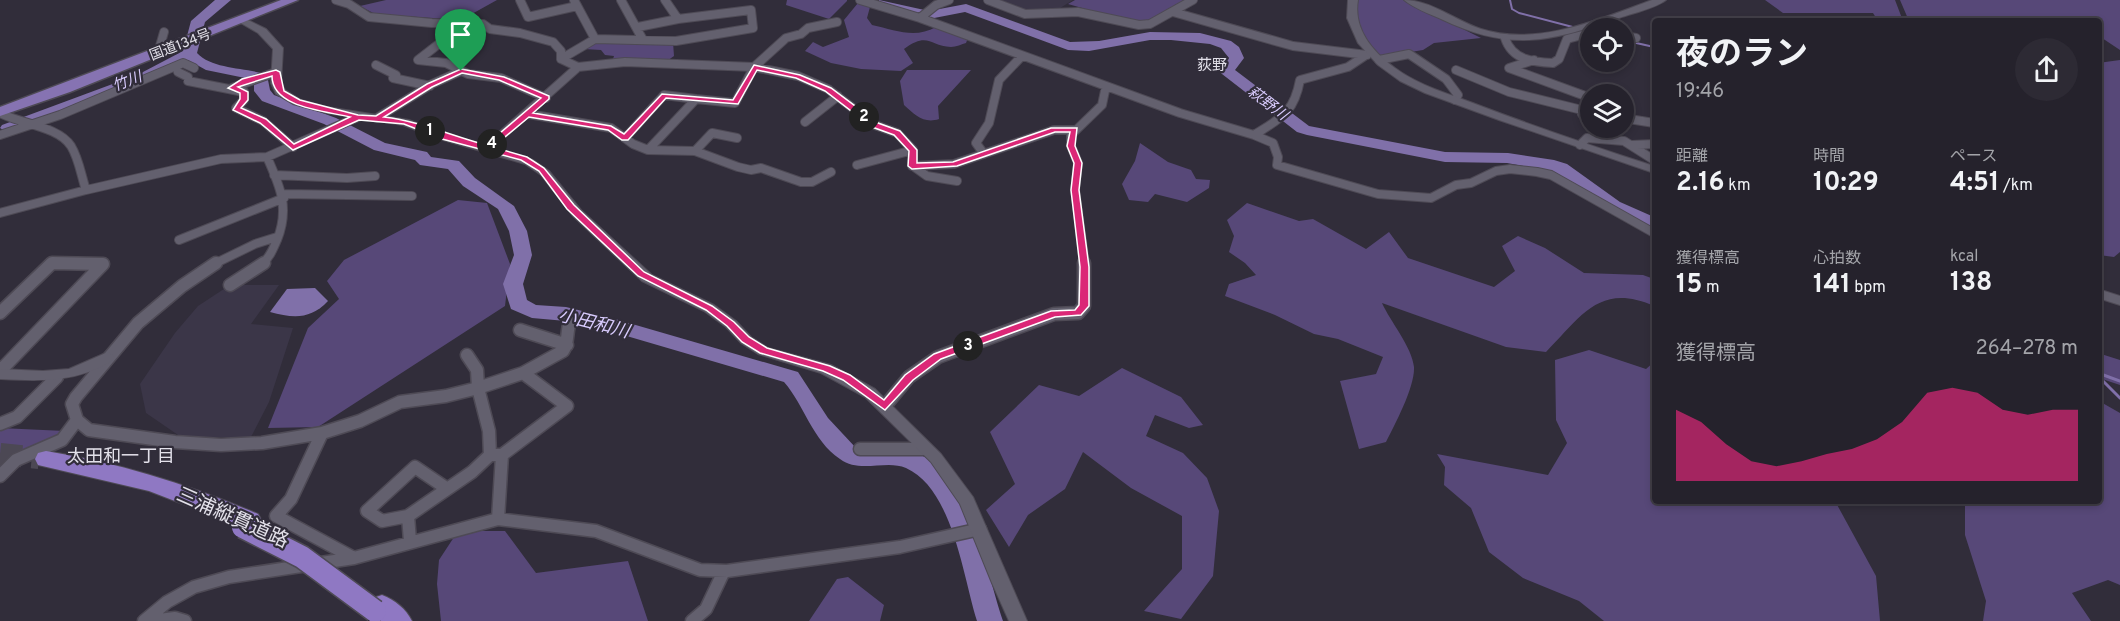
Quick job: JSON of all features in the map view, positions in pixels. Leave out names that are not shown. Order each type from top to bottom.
[{"type":"highway","name":"国道134号","points":[[0,112],[292,0]]},
{"type":"highway","name":"三浦縦貫道路","points":[[43,462],[119,480],[246,524],[302,557],[386,615]]},
{"type":"street","points":[[520,0],[528,17],[576,3],[594,39]]},
{"type":"street","points":[[621,0],[638,27],[643,40]]},
{"type":"street","points":[[665,0],[678,19]]},
{"type":"street","points":[[561,59],[594,39],[676,41],[753,28],[751,0]]},
{"type":"street","points":[[860,0],[920,18],[1021,57],[1180,113],[1254,135],[1273,143],[1278,157],[1277,165],[1378,194],[1431,198],[1456,185],[1471,183],[1496,171],[1510,169],[1551,175],[1652,232]]},
{"type":"street","points":[[920,18],[936,5],[949,0]]},
{"type":"street","points":[[988,0],[1025,14],[1078,12],[1139,25],[1150,24],[1193,0]]},
{"type":"street","points":[[1353,0],[1352,12],[1355,28],[1372,57],[1414,83],[1455,100],[1652,169]]},
{"type":"street","points":[[1409,0],[1470,29],[1505,38],[1527,38],[1580,26],[1661,0]]},
{"type":"street","points":[[342,1],[369,17],[432,23],[471,22],[483,24],[490,29],[520,33],[553,42],[561,51],[561,59]]},
{"type":"street","points":[[638,27],[678,19],[751,10]]},
{"type":"street","points":[[1173,12],[1276,42],[1337,53],[1372,57],[1409,54],[1446,79],[1458,95],[1455,100]]},
{"type":"street","points":[[242,20],[274,42],[278,54],[276,83],[280,92],[297,102],[358,117],[405,122],[445,137],[524,159],[542,169],[577,213],[647,278],[709,308],[731,324],[746,340],[763,351],[826,369],[846,378],[885,406],[948,472],[967,501],[1018,621]]},
{"type":"street","points":[[771,40],[801,34],[808,28],[827,26],[837,22]]},
{"type":"street","points":[[158,53],[164,32]]},
{"type":"street","points":[[1505,38],[1507,48],[1514,55],[1554,63],[1559,59],[1567,39],[1580,36]]},
{"type":"street","points":[[625,138],[664,95],[735,103],[754,67],[786,38]]},
{"type":"street","points":[[440,43],[418,60],[446,63],[461,71],[501,78],[546,98]]},
{"type":"street","points":[[984,154],[976,143],[990,122],[996,83],[1005,68],[1021,57]]},
{"type":"street","points":[[1254,135],[1280,119],[1296,101],[1300,80],[1348,67],[1372,57]]},
{"type":"street","points":[[561,59],[578,67],[626,62],[754,67],[798,76],[838,96],[875,125],[897,133],[913,150],[912,166]]},
{"type":"street","points":[[1534,60],[1509,68],[1580,94]]},
{"type":"street","points":[[0,135],[28,126],[183,63],[194,68]]},
{"type":"street","points":[[376,65],[396,75],[393,78],[410,85],[419,82],[430,86]]},
{"type":"street","points":[[488,148],[578,67]]},
{"type":"street","points":[[1456,70],[1509,92],[1580,110]]},
{"type":"street","points":[[377,118],[430,86],[461,71]]},
{"type":"street","points":[[178,72],[188,77],[188,81],[244,92],[244,100],[236,108],[263,121],[293,147]]},
{"type":"street","points":[[232,88],[245,81],[276,72]]},
{"type":"street","points":[[885,406],[909,377],[938,357],[1054,314],[1078,313],[1084,306],[1085,267],[1075,190],[1078,163],[1071,146],[1074,130],[1102,105],[1102,94],[1106,86]]},
{"type":"street","points":[[805,122],[838,96]]},
{"type":"street","points":[[648,150],[696,99]]},
{"type":"street","points":[[0,112],[14,122],[59,134],[69,142],[86,190]]},
{"type":"street","points":[[528,114],[611,128],[648,150],[695,152],[738,167],[751,170],[761,168],[801,182],[812,182],[831,172]]},
{"type":"street","points":[[0,213],[86,190],[119,185],[233,157],[267,157],[358,117]]},
{"type":"street","points":[[1634,120],[1652,123]]},
{"type":"street","points":[[912,166],[954,164],[1054,130],[1074,130]]},
{"type":"street","points":[[695,152],[712,133],[737,138]]},
{"type":"street","points":[[1580,145],[1587,138],[1624,141],[1652,159]]},
{"type":"street","points":[[1632,145],[1652,144]]},
{"type":"street","points":[[857,165],[913,150]]},
{"type":"street","points":[[230,285],[261,266],[272,254],[283,227],[287,211],[284,196],[267,157]]},
{"type":"street","points":[[912,166],[927,176],[957,181]]},
{"type":"street","points":[[274,175],[347,178],[375,176]]},
{"type":"street","points":[[179,240],[284,196],[412,196]]},
{"type":"street","points":[[277,237],[237,250],[177,289],[130,329],[80,387],[72,405],[77,420],[89,430],[221,445],[262,443],[322,433],[360,422],[400,402],[446,396],[523,373],[563,351],[567,345],[566,331],[570,322]]},
{"type":"street","points":[[0,313],[52,263],[103,264],[0,373]]},
{"type":"street","points":[[2102,294],[2120,301]]},
{"type":"street","points":[[520,330],[567,345]]},
{"type":"street","points":[[467,355],[475,362],[480,374],[478,388],[496,455],[498,519]]},
{"type":"street","points":[[0,373],[57,377],[71,375],[92,368],[108,357]]},
{"type":"street","points":[[446,489],[415,467],[367,511],[382,521],[408,516],[567,406],[523,373]]},
{"type":"street","points":[[0,424],[17,417],[57,377]]},
{"type":"street","points":[[0,476],[16,460],[62,440],[77,420]]},
{"type":"street","points":[[322,433],[291,499],[276,516],[354,558]]},
{"type":"street","points":[[860,449],[926,449]]},
{"type":"street","points":[[408,516],[410,541]]},
{"type":"street","points":[[144,621],[167,602],[194,587],[229,577],[354,558],[498,519],[596,531],[700,570],[724,571],[900,547],[980,529]]},
{"type":"street","points":[[692,621],[706,609],[724,571]]},
{"type":"street","points":[[151,621],[175,618],[185,621]]},
{"type":"shaded area","points":[[386,0],[497,0],[461,20],[375,14],[360,6]]},
{"type":"shaded area","points":[[787,0],[847,1],[829,19],[786,5]]},
{"type":"shaded area","points":[[997,0],[1073,0],[1052,13],[1033,13]]},
{"type":"shaded area","points":[[1075,0],[1187,0],[1145,22],[1128,21],[1068,4]]},
{"type":"shaded area","points":[[1357,0],[1405,0],[1481,38],[1434,43],[1423,50],[1380,57],[1361,31],[1357,17]]},
{"type":"shaded area","points":[[1765,0],[1895,0],[1902,18],[1876,18],[1873,13],[1783,13]]},
{"type":"shaded area","points":[[1900,0],[2120,0],[2120,50],[2102,38],[2102,18],[1908,18]]},
{"type":"shaded area","points":[[858,3],[870,7],[867,18],[872,25],[913,33],[928,31],[936,27],[968,38],[966,43],[953,47],[924,40],[912,44],[904,49],[913,63],[901,71],[861,69],[831,63],[805,51],[813,42],[823,47],[849,37],[844,20]]},
{"type":"shaded area","points":[[673,42],[674,56],[664,63],[613,59],[614,56],[605,55],[601,50],[584,49],[594,43]]},
{"type":"shaded area","points":[[2120,60],[2120,252],[2114,257],[2102,255],[2102,62]]},
{"type":"shaded area","points":[[907,70],[971,70],[938,106],[939,119],[929,120],[916,115],[904,105],[900,81]]},
{"type":"shaded area","points":[[1140,143],[1168,162],[1191,170],[1196,179],[1210,180],[1209,188],[1187,202],[1155,194],[1148,202],[1129,200],[1122,184],[1135,161]]},
{"type":"shaded area","points":[[458,200],[487,203],[510,264],[505,306],[318,427],[268,428],[308,328],[339,299],[327,281],[344,260]]},
{"type":"shaded area","points":[[1247,203],[1299,221],[1313,219],[1366,249],[1389,232],[1408,258],[1494,287],[1515,271],[1502,246],[1518,236],[1545,248],[1584,273],[1643,275],[1652,278],[1652,305],[1619,298],[1605,301],[1592,307],[1581,316],[1546,352],[1506,347],[1382,303],[1409,351],[1414,367],[1413,375],[1404,405],[1386,442],[1359,449],[1340,381],[1376,374],[1383,357],[1338,339],[1314,334],[1275,315],[1225,296],[1229,284],[1256,275],[1245,263],[1229,252],[1234,236],[1227,220]]},
{"type":"shaded area","points":[[230,285],[279,285],[251,324],[293,328],[269,402],[251,437],[181,437],[146,413],[140,384],[175,333],[198,306]]},
{"type":"shaded area","points":[[315,288],[328,301],[315,312],[294,316],[270,312],[287,289]]},
{"type":"shaded area","points":[[1589,350],[1646,369],[1652,364],[1652,504],[1837,504],[1876,576],[1880,621],[1604,621],[1579,601],[1523,578],[1489,552],[1471,508],[1444,485],[1445,467],[1437,454],[1548,475],[1567,443],[1556,420],[1555,360]]},
{"type":"shaded area","points":[[2102,354],[2120,360],[2120,385],[2102,379]]},
{"type":"shaded area","points":[[1122,368],[1181,397],[1203,425],[1189,428],[1155,415],[1146,436],[1183,453],[1207,478],[1219,511],[1213,576],[1181,619],[1144,611],[1182,569],[1182,516],[1131,488],[1083,452],[1065,489],[1028,515],[1009,547],[986,510],[1015,484],[990,432],[1039,385],[1079,396]]},
{"type":"shaded area","points":[[2102,403],[2120,413],[2120,585],[2108,580],[2072,593],[2091,621],[1983,621],[1986,601],[1965,535],[1965,504],[2102,504]]},
{"type":"shaded area","points":[[0,428],[65,431],[55,442],[0,466]]},
{"type":"shaded area","points":[[458,531],[505,531],[536,573],[628,561],[648,621],[441,621],[437,584],[439,560]]},
{"type":"shaded area","points":[[848,577],[884,605],[880,621],[809,621],[837,579]]},
{"type":"waterway","name":"竹川","points":[[190,53],[198,21],[224,0]]},
{"type":"waterway","points":[[1510,0],[1512,9],[1519,13],[1580,29]]},
{"type":"waterway","name":"萩野川","points":[[884,3],[929,15],[966,8],[1068,46],[1099,45],[1159,35],[1214,40],[1234,50],[1237,58],[1227,71],[1303,129],[1352,137],[1386,147],[1409,148],[1445,157],[1508,158],[1525,163],[1548,164],[1561,168],[1614,206],[1652,222]]},
{"type":"waterway","points":[[1634,42],[1652,47]]},
{"type":"waterway","name":"竹川","points":[[148,75],[190,53]]},
{"type":"waterway","name":"小田和川","points":[[190,53],[194,59],[202,63],[262,78],[262,91],[268,98],[330,121],[380,147],[421,156],[426,161],[453,165],[469,182],[505,206],[518,231],[523,255],[513,284],[518,304],[532,311],[566,314],[615,326],[791,377],[821,424],[848,454],[869,459],[904,458],[929,471],[943,488],[954,508],[971,555],[990,621]]},
{"type":"waterway","name":"竹川","points":[[8,128],[118,87]]},
{"type":"waterway","points":[[2102,374],[2120,381]]},
{"type":"waterway","points":[[2102,380],[2120,398]]},
{"type":"tunnel","points":[[0,454],[39,458]]},
{"type":"district","name":"荻野","points":[[1212,65]]},
{"type":"district","name":"太田和一丁目","points":[[121,456]]},
{"type":"route","points":[[461,71],[430,86],[377,118],[358,117],[293,147],[263,121],[236,108],[244,100],[244,92],[232,88],[245,81],[276,72],[276,83],[280,92],[297,102],[358,117],[405,122],[437,135],[488,148],[528,114],[611,128],[625,138],[664,95],[735,103],[754,67],[798,76],[828,89],[875,125],[897,133],[913,150],[912,166],[954,164],[1054,130],[1074,130],[1071,135],[1071,146],[1078,163],[1075,190],[1085,267],[1084,306],[1078,313],[1054,314],[938,357],[923,365],[909,377],[885,406],[863,387],[846,378],[817,366],[763,351],[746,340],[717,313],[694,300],[654,283],[641,274],[571,207],[542,169],[524,159],[488,148],[546,98],[501,78],[461,71]]}]
